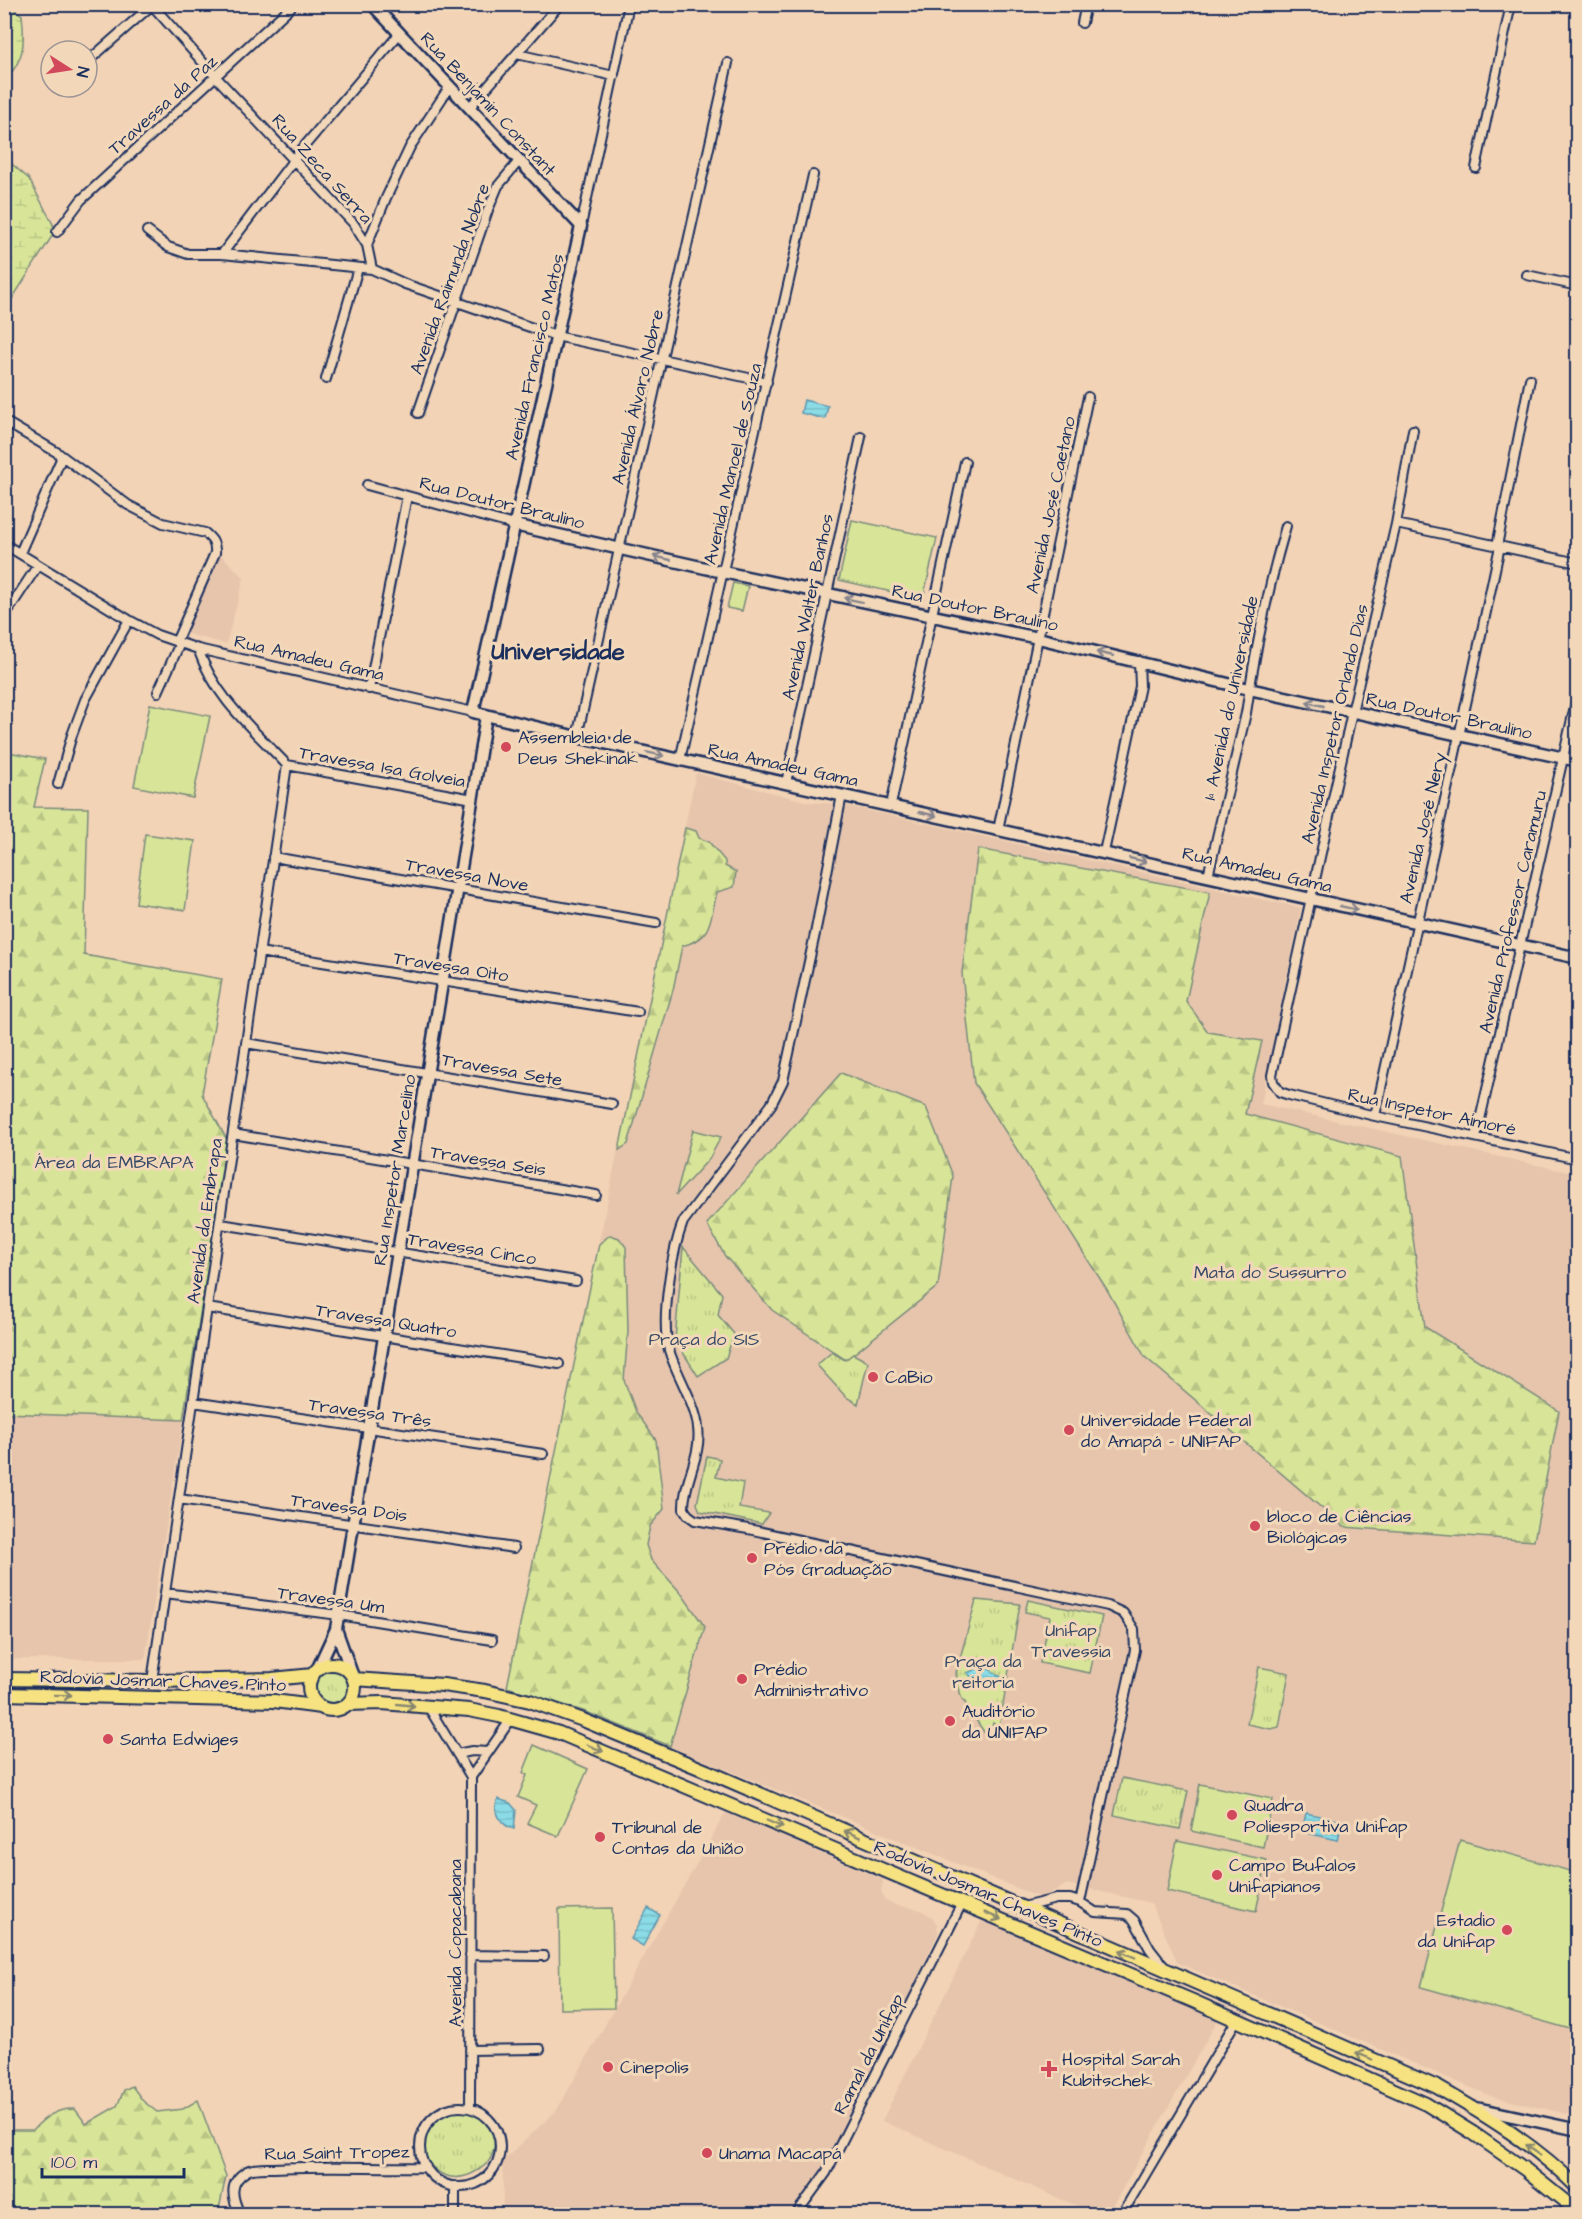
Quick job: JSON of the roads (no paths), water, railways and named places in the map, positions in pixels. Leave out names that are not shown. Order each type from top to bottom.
[{"type":"main road","name":"Rodovia Josmar Chaves Pinto","points":[[4,1679],[153,1681],[272,1679],[315,1672],[325,1665],[335,1664],[344,1667],[353,1676],[443,1685],[530,1701],[709,1772],[1437,2087],[1533,2150],[1578,2188]]},
{"type":"main road","name":"Rodovia Josmar Chaves Pinto","points":[[315,1672],[309,1690],[313,1700],[321,1707]]},
{"type":"main road","points":[[348,1704],[355,1692],[353,1676]]},
{"type":"main road","name":"Rodovia Josmar Chaves Pinto","points":[[4,1694],[274,1701],[335,1710],[348,1704],[382,1702],[469,1710],[559,1732],[1193,2001],[1426,2104],[1526,2170],[1578,2212]]},
{"type":"street","points":[[99,51],[152,4]]},
{"type":"street","name":"Rua Zeca Serra","points":[[152,4],[216,77],[353,223],[368,245],[372,269]]},
{"type":"street","name":"Travessa da Paz","points":[[57,232],[81,200],[294,4]]},
{"type":"street","name":"Rua Benjamin Constant","points":[[372,4],[581,226]]},
{"type":"street","points":[[470,107],[560,4]]},
{"type":"street","points":[[1082,23],[1086,4]]},
{"type":"street","points":[[1476,168],[1511,4]]},
{"type":"street","name":"Avenida Francisco Matos","points":[[473,712],[628,9]]},
{"type":"street","points":[[222,254],[295,160],[399,34]]},
{"type":"street","points":[[517,54],[614,76]]},
{"type":"street","name":"Avenida Álvaro Nobre","points":[[577,737],[728,63]]},
{"type":"street","points":[[368,245],[386,198],[410,147],[450,86]]},
{"type":"street","name":"Avenida Raimunda Nobre","points":[[418,413],[422,395],[496,192],[519,161]]},
{"type":"street","name":"Avenida Manoel de Souza","points":[[680,760],[813,175]]},
{"type":"street","points":[[147,231],[168,247],[180,252],[372,269],[457,303],[556,336],[767,382]]},
{"type":"street","points":[[326,379],[358,268]]},
{"type":"street","points":[[1527,275],[1578,286]]},
{"type":"street","name":"Avenida José Nery","points":[[1375,1116],[1416,922],[1461,735],[1530,379]]},
{"type":"street","name":"Avenida José Caetano","points":[[998,830],[1088,397]]},
{"type":"street","points":[[4,421],[58,453],[120,499],[162,523],[205,533],[214,543],[215,553],[158,692]]},
{"type":"street","name":"Avenida Inspetor Orlando Dias","points":[[1280,1092],[1273,1082],[1272,1075],[1396,524],[1413,430]]},
{"type":"street","name":"Avenida Walter Banhos","points":[[786,783],[861,437]]},
{"type":"street","points":[[20,553],[49,484],[60,465],[61,456],[58,453]]},
{"type":"street","points":[[891,805],[965,462]]},
{"type":"street","name":"Rua Doutor Braulino","points":[[367,486],[514,525],[723,572],[1038,638],[1249,689],[1578,761]]},
{"type":"street","points":[[369,689],[407,496]]},
{"type":"street","points":[[1396,524],[1578,563]]},
{"type":"street","name":"1ª Avenida do Universidade","points":[[1208,876],[1246,713],[1269,588],[1286,526]]},
{"type":"street","name":"Rua Amadeu Gama","points":[[4,544],[150,632],[198,649],[577,737],[1578,958]]},
{"type":"street","points":[[4,616],[38,565]]},
{"type":"street","points":[[58,784],[85,700],[129,620]]},
{"type":"street","points":[[198,649],[216,690],[287,765]]},
{"type":"street","points":[[1104,852],[1140,686],[1139,661]]},
{"type":"street","name":"Avenida Professor Caramuru","points":[[1476,1137],[1578,693]]},
{"type":"street","name":"Rua Inspetor Marcelino","points":[[315,1672],[336,1629],[339,1615],[486,716]]},
{"type":"street","name":"Travessa Isa Golveia","points":[[287,765],[473,799]]},
{"type":"street","name":"Avenida da Embrapa","points":[[153,1681],[287,765]]},
{"type":"street","points":[[842,795],[783,1081],[771,1106],[683,1222],[678,1235],[671,1273],[667,1340],[699,1428],[698,1445],[684,1509],[695,1520],[748,1529],[1108,1605],[1123,1613],[1134,1629],[1135,1650],[1080,1902]]},
{"type":"street","name":"Travessa Nove","points":[[273,857],[656,923]]},
{"type":"street","name":"Travessa Oito","points":[[259,952],[638,1012]]},
{"type":"street","name":"Travessa Sete","points":[[246,1043],[612,1104]]},
{"type":"street","name":"Rua Inspetor Aimoré","points":[[1280,1092],[1375,1116],[1578,1159]]},
{"type":"street","name":"Travessa Seis","points":[[233,1134],[596,1195]]},
{"type":"street","name":"Travessa Cinco","points":[[221,1224],[576,1281]]},
{"type":"street","name":"Travessa Quatro","points":[[207,1308],[559,1364]]},
{"type":"street","name":"Travessa Três","points":[[194,1402],[543,1454]]},
{"type":"street","name":"Travessa Dois","points":[[179,1498],[514,1548]]},
{"type":"street","name":"Travessa Um","points":[[165,1593],[339,1615],[492,1640]]},
{"type":"street","points":[[336,1629],[353,1676]]},
{"type":"street","points":[[429,1708],[471,1777],[511,1719]]},
{"type":"street","points":[[457,1754],[472,1751],[488,1752]]},
{"type":"street","name":"Avenida Copacabana","points":[[470,2108],[471,1777]]},
{"type":"street","points":[[1020,1908],[1056,1899],[1070,1899],[1080,1902],[1095,1912],[1127,1914],[1134,1920],[1150,1949],[1167,1971]]},
{"type":"street","name":"Ramal da Unifap","points":[[796,2214],[826,2173],[962,1903]]},
{"type":"street","points":[[470,1955],[544,1956]]},
{"type":"street","points":[[1122,2214],[1236,2021]]},
{"type":"street","points":[[470,2050],[540,2049]]},
{"type":"street","points":[[449,2108],[470,2108],[483,2114],[494,2125],[499,2139],[499,2154],[493,2168],[483,2179],[470,2185],[455,2186],[435,2178],[426,2168],[420,2146],[426,2125],[436,2115],[449,2108]]},
{"type":"street","points":[[1472,2108],[1578,2130]]},
{"type":"street","name":"Rua Saint Tropez","points":[[240,2214],[233,2200],[233,2186],[239,2177],[249,2170],[292,2167],[426,2168]]},
{"type":"street","points":[[455,2186],[455,2214]]},
{"type":"water","points":[[804,400],[828,406],[825,419],[801,413]]},
{"type":"water","points":[[979,1668],[989,1669],[1004,1679],[993,1684],[984,1684],[967,1673]]},
{"type":"water","points":[[498,1799],[510,1803],[516,1810],[514,1829],[499,1818],[496,1809]]},
{"type":"water","points":[[1306,1813],[1342,1821],[1338,1840],[1302,1832]]},
{"type":"water","points":[[648,1908],[660,1915],[643,1946],[631,1939]]},
{"type":"place","name":"Assembleia de Deus Shekinak","points":[[506,747]]},
{"type":"place","name":"CaBio","points":[[873,1377]]},
{"type":"place","name":"Universidade Federal do Amapá - UNIFAP","points":[[1069,1430]]},
{"type":"place","name":"bloco de Ciências Biológicas","points":[[1255,1526]]},
{"type":"place","name":"Prédio da Pós Graduação","points":[[752,1558]]},
{"type":"place","name":"Prédio Administrativo","points":[[742,1679]]},
{"type":"place","name":"Auditório da UNIFAP","points":[[950,1721]]},
{"type":"place","name":"Santa Edwiges","points":[[108,1739]]},
{"type":"place","name":"Quadra Poliesportiva Unifap","points":[[1232,1815]]},
{"type":"place","name":"Tribunal de Contas da União","points":[[600,1837]]},
{"type":"place","name":"Campo Bufalos Unifapianos","points":[[1217,1875]]},
{"type":"place","name":"Estadio da Unifap","points":[[1507,1930]]},
{"type":"place","name":"Cinepolis","points":[[608,2067]]},
{"type":"place","name":"Hospital Sarah Kubitschek","points":[[1049,2069]]},
{"type":"place","name":"Unama Macapá","points":[[707,2153]]},
{"type":"district","name":"Universidade","points":[[558,652]]},
{"type":"park label","name":"Área da EMBRAPA","points":[[114,1162]]},
{"type":"park label","name":"Mata do Sussurro","points":[[1270,1272]]},
{"type":"park label","name":"Praça do SIS","points":[[704,1339]]},
{"type":"park label","name":"Unifap Travessia","points":[[1071,1640]]},
{"type":"park label","name":"Praça da reitoria","points":[[983,1671]]}]
